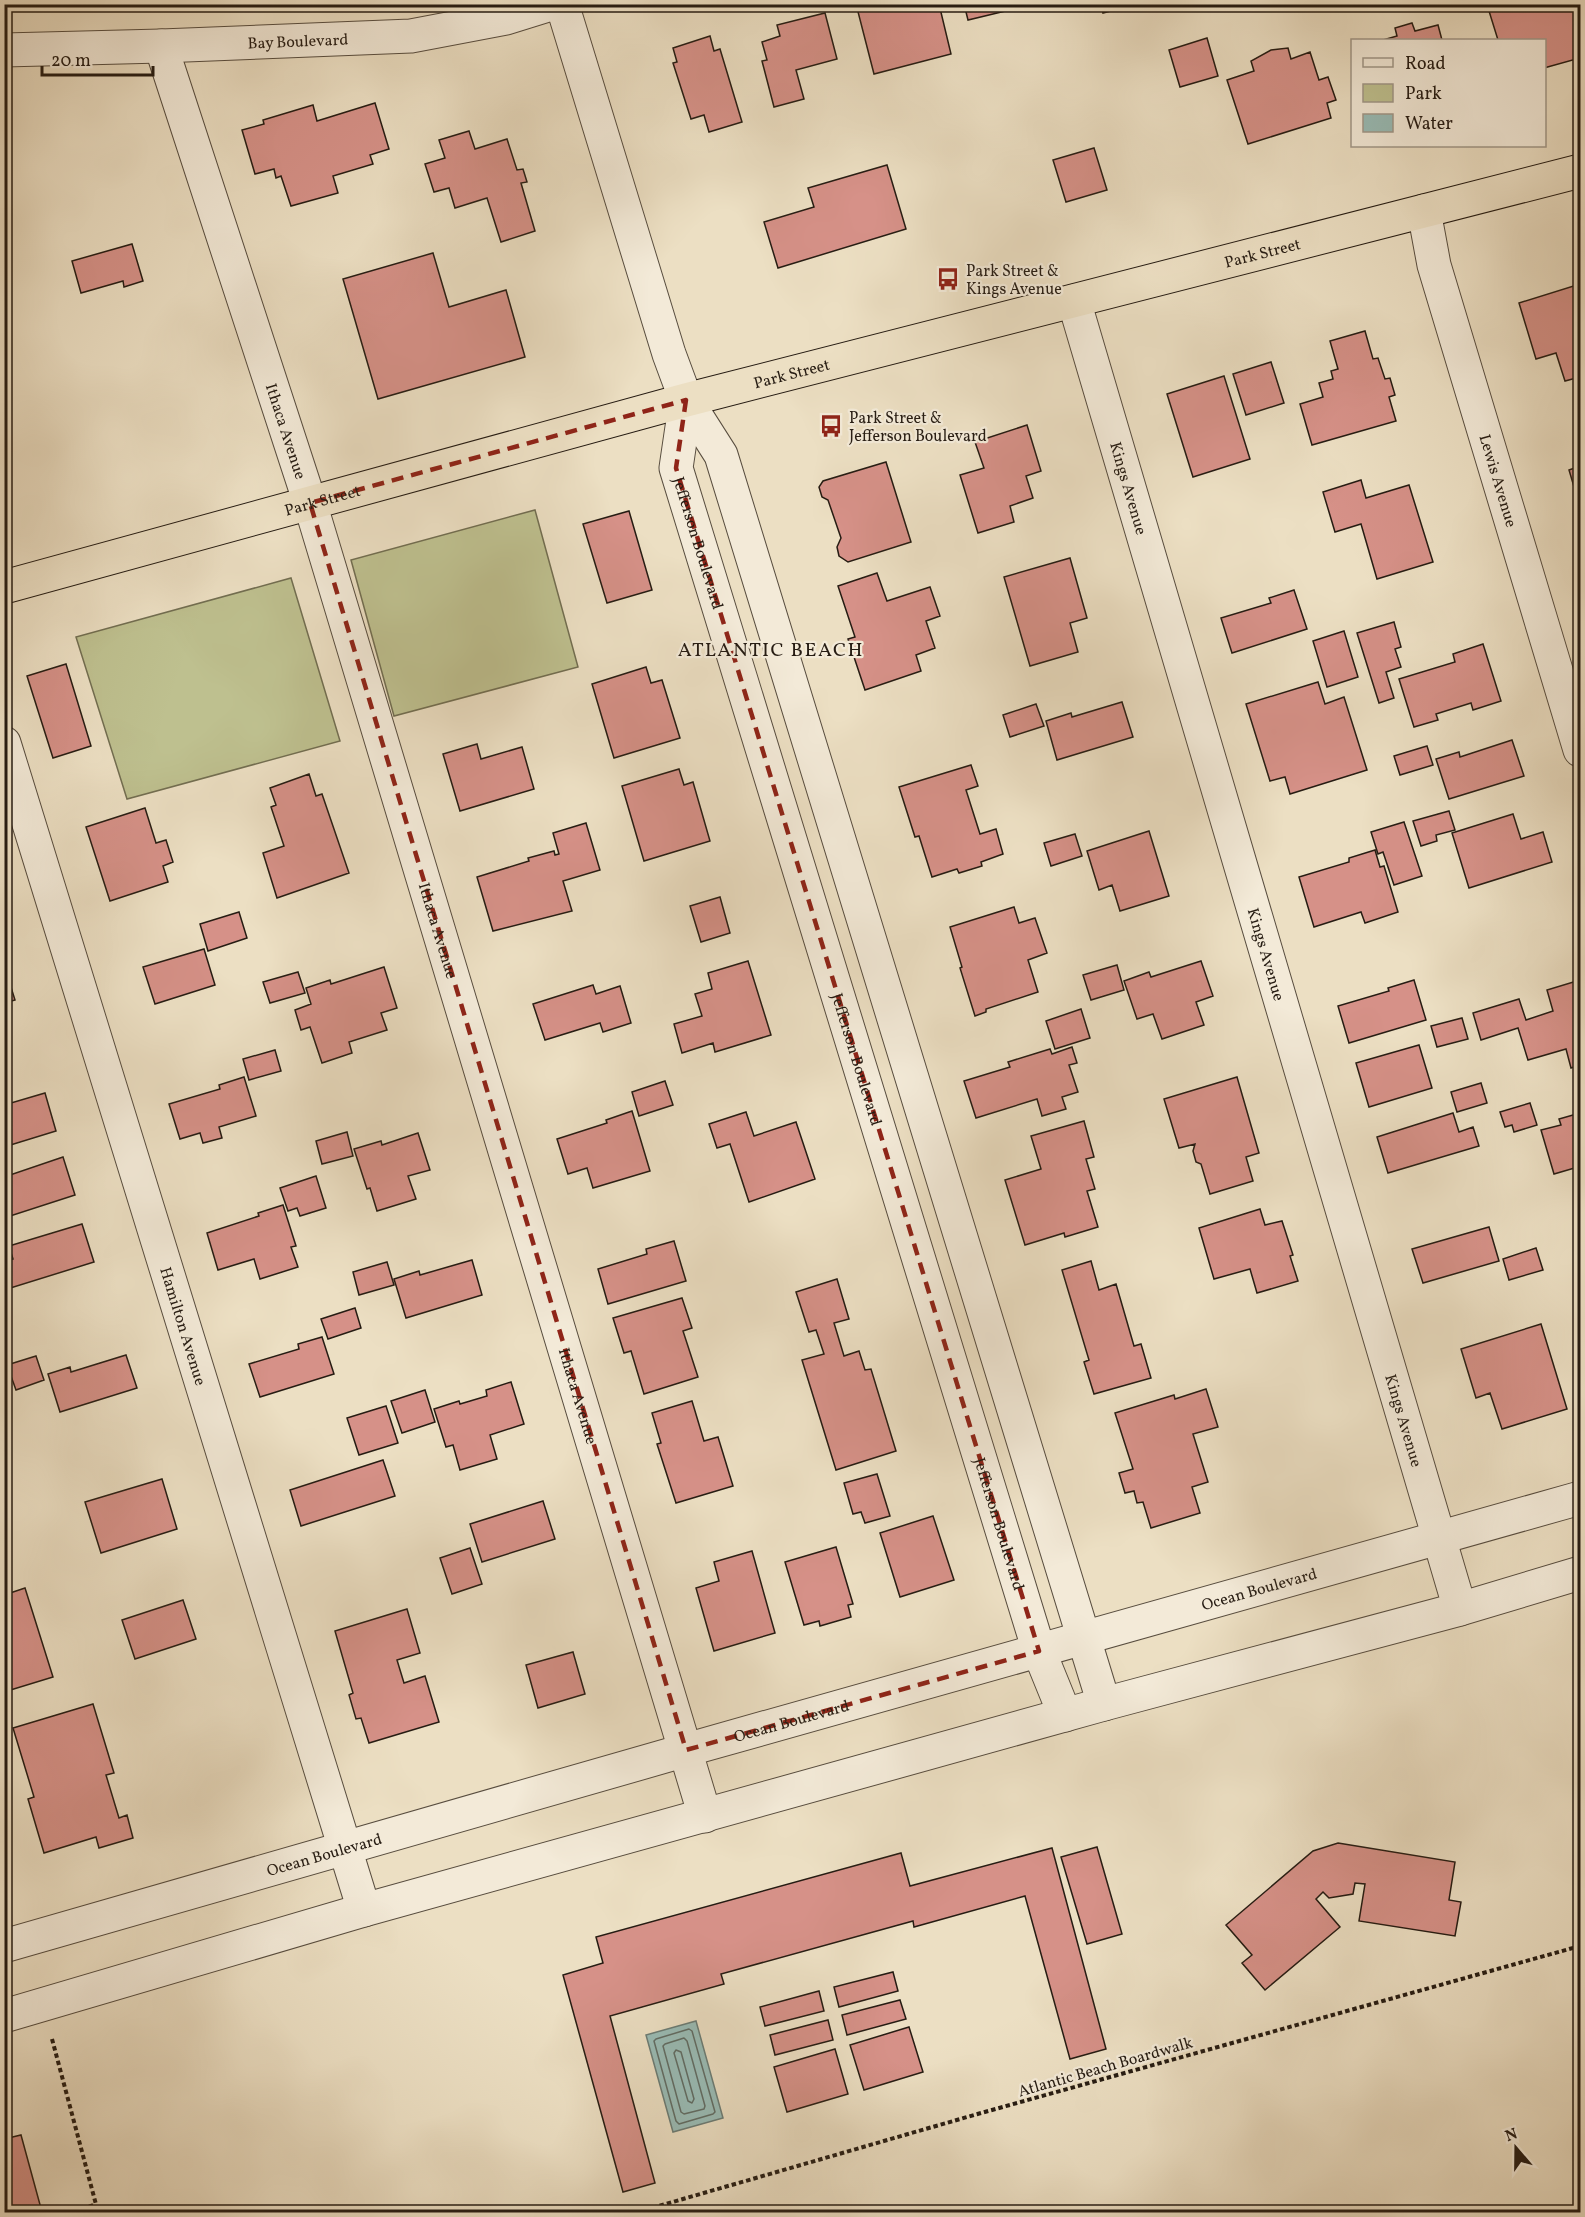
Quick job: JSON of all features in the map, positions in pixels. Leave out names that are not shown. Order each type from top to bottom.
[{"type":"highway","name":"Park Street","points":[[4,587],[686,400],[1581,171]]},
{"type":"street","name":"Bay Boulevard","points":[[4,50],[411,36],[506,18],[551,4]]},
{"type":"street","name":"Jefferson Boulevard","points":[[562,4],[669,354],[686,400],[721,455],[1104,1704]]},
{"type":"street","name":"Ithaca Avenue","points":[[161,46],[310,503],[705,1816]]},
{"type":"street","name":"Lewis Avenue","points":[[1424,211],[1434,266],[1581,750]]},
{"type":"street","name":"Kings Avenue","points":[[1074,301],[1460,1609]]},
{"type":"street","name":"Jefferson Boulevard","points":[[686,400],[676,468],[1039,1651],[1065,1715]]},
{"type":"street","name":"Hamilton Avenue","points":[[4,743],[364,1910]]},
{"type":"street","name":"Ocean Boulevard","points":[[4,1946],[686,1750],[1581,1498]]},
{"type":"street","points":[[4,2016],[364,1910],[1104,1704],[1460,1609],[1581,1573]]},
{"type":"path","name":"Atlantic Beach Boardwalk","points":[[638,2212],[974,2115],[1581,1946]]},
{"type":"path","points":[[43,2006],[98,2212]]},
{"type":"path","points":[[75,2212],[96,2204]]},
{"type":"highlighted area","points":[[686,400],[676,468],[1039,1651],[686,1750],[310,503]]},
{"type":"green space","points":[[535,510],[578,667],[394,716],[351,560]]},
{"type":"green space","points":[[291,578],[340,741],[127,799],[76,637]]},
{"type":"water","points":[[696,2021],[723,2118],[673,2132],[646,2035]]},
{"type":"building","points":[[856,4],[939,4],[951,54],[874,74]]},
{"type":"building","points":[[964,4],[1030,4],[1030,5],[968,20]]},
{"type":"building","points":[[1101,4],[1137,4],[1103,13]]},
{"type":"building","points":[[1504,4],[1577,4],[1580,18],[1580,58],[1546,67],[1546,39],[1498,39],[1489,11],[1504,7]]},
{"type":"building","points":[[825,13],[837,59],[796,70],[804,99],[774,107],[762,61],[767,60],[762,42],[780,36],[777,25]]},
{"type":"building","points":[[1412,23],[1415,31],[1438,25],[1442,39],[1386,39],[1397,36],[1395,28]]},
{"type":"building","points":[[710,36],[714,51],[720,49],[742,122],[709,132],[704,115],[691,119],[673,63],[677,62],[673,48]]},
{"type":"building","points":[[1207,38],[1218,76],[1180,87],[1169,50]]},
{"type":"building","points":[[1288,48],[1291,59],[1310,52],[1319,80],[1328,77],[1336,100],[1327,103],[1331,118],[1248,144],[1227,80],[1254,71],[1251,61],[1271,50]]},
{"type":"building","points":[[375,103],[389,149],[370,155],[373,164],[333,176],[338,193],[291,206],[281,176],[276,178],[274,169],[255,174],[242,130],[264,124],[263,120],[313,105],[317,121]]},
{"type":"building","points":[[469,131],[475,149],[507,139],[517,170],[523,169],[527,182],[521,183],[535,231],[501,242],[487,198],[455,208],[449,188],[434,192],[425,164],[445,158],[439,140]]},
{"type":"building","points":[[1094,148],[1107,190],[1066,202],[1053,160]]},
{"type":"building","points":[[887,165],[906,229],[778,268],[764,222],[814,207],[808,188]]},
{"type":"building","points":[[132,244],[143,281],[124,287],[123,281],[81,293],[72,261]]},
{"type":"building","points":[[433,253],[449,307],[506,290],[525,357],[378,399],[343,279]]},
{"type":"building","points":[[1580,284],[1580,377],[1565,381],[1556,353],[1536,359],[1519,303]]},
{"type":"building","points":[[1365,331],[1373,359],[1378,358],[1385,379],[1390,378],[1395,395],[1389,397],[1396,421],[1312,445],[1300,404],[1323,397],[1319,383],[1333,379],[1331,371],[1338,369],[1330,341]]},
{"type":"building","points":[[1271,362],[1284,403],[1246,415],[1233,374]]},
{"type":"building","points":[[1224,376],[1250,459],[1193,477],[1167,394]]},
{"type":"building","points":[[1027,425],[1041,471],[1026,476],[1033,498],[1010,506],[1014,522],[978,533],[960,475],[984,468],[975,442]]},
{"type":"building","points":[[886,462],[911,542],[848,562],[839,556],[837,547],[841,538],[828,500],[822,497],[819,487],[823,481]]},
{"type":"building","points":[[1580,466],[1580,507],[1569,470]]},
{"type":"building","points":[[1361,480],[1366,498],[1409,485],[1433,562],[1377,579],[1361,524],[1335,532],[1323,492]]},
{"type":"building","points":[[629,511],[652,590],[607,603],[583,524]]},
{"type":"building","points":[[1070,558],[1087,618],[1070,623],[1078,652],[1030,666],[1004,577]]},
{"type":"building","points":[[877,573],[887,601],[930,587],[940,616],[926,621],[935,648],[916,655],[921,671],[865,690],[848,639],[855,637],[838,586]]},
{"type":"building","points":[[1294,590],[1307,629],[1232,653],[1221,618],[1271,603],[1269,598]]},
{"type":"building","points":[[1394,622],[1401,647],[1395,649],[1401,667],[1386,672],[1394,698],[1379,703],[1357,633]]},
{"type":"building","points":[[1344,631],[1358,677],[1327,687],[1313,641]]},
{"type":"building","points":[[1483,644],[1501,701],[1473,710],[1471,703],[1436,714],[1438,720],[1414,727],[1399,679],[1455,662],[1453,654]]},
{"type":"building","points":[[66,664],[91,746],[53,758],[27,676]]},
{"type":"building","points":[[646,667],[651,683],[662,680],[680,738],[614,758],[592,684]]},
{"type":"building","points":[[1318,682],[1325,704],[1344,697],[1367,770],[1290,794],[1285,777],[1270,781],[1246,704]]},
{"type":"building","points":[[1122,702],[1133,737],[1057,760],[1046,721],[1071,713],[1072,717]]},
{"type":"building","points":[[1036,704],[1044,726],[1010,737],[1003,715]]},
{"type":"building","points":[[1512,740],[1524,776],[1449,799],[1436,759],[1459,752],[1460,757]]},
{"type":"building","points":[[477,744],[481,759],[522,747],[534,789],[460,811],[443,754]]},
{"type":"building","points":[[1427,746],[1433,765],[1400,775],[1394,756]]},
{"type":"building","points":[[971,765],[978,786],[966,790],[980,834],[996,829],[1003,854],[981,862],[982,866],[959,873],[957,869],[932,877],[919,836],[915,837],[899,787]]},
{"type":"building","points":[[679,769],[684,785],[693,782],[710,841],[644,861],[622,786]]},
{"type":"building","points":[[309,774],[316,796],[322,794],[349,873],[277,898],[263,853],[284,846],[271,807],[276,805],[270,788]]},
{"type":"building","points":[[145,808],[156,843],[166,840],[173,862],[163,866],[168,882],[110,901],[86,827]]},
{"type":"building","points":[[1449,811],[1455,830],[1436,835],[1437,841],[1421,846],[1413,821]]},
{"type":"building","points":[[1513,814],[1521,839],[1543,832],[1552,862],[1469,888],[1452,833]]},
{"type":"building","points":[[1404,822],[1422,876],[1394,885],[1383,852],[1378,854],[1371,832]]},
{"type":"building","points":[[586,823],[600,870],[563,881],[572,911],[493,931],[477,877],[529,861],[528,858],[554,851],[555,855],[559,854],[553,833]]},
{"type":"building","points":[[1149,831],[1169,896],[1120,911],[1112,885],[1099,890],[1087,851]]},
{"type":"building","points":[[1075,834],[1082,856],[1051,866],[1044,843]]},
{"type":"building","points":[[1375,850],[1380,867],[1384,866],[1398,912],[1365,923],[1361,912],[1314,927],[1299,877],[1349,862],[1349,858]]},
{"type":"building","points":[[720,897],[730,933],[701,942],[690,906]]},
{"type":"building","points":[[1014,907],[1019,923],[1035,918],[1047,953],[1028,960],[1038,992],[986,1009],[986,1012],[975,1016],[950,927]]},
{"type":"building","points":[[239,912],[247,938],[208,951],[200,924]]},
{"type":"building","points":[[204,949],[215,985],[155,1004],[143,967]]},
{"type":"building","points":[[748,961],[771,1035],[715,1052],[713,1043],[682,1053],[674,1024],[702,1016],[695,994],[712,989],[708,973]]},
{"type":"building","points":[[1201,961],[1213,996],[1196,1002],[1204,1025],[1162,1039],[1153,1014],[1137,1019],[1124,981],[1149,972],[1151,977]]},
{"type":"building","points":[[4,965],[15,1000],[4,1003]]},
{"type":"building","points":[[1117,965],[1124,990],[1091,1000],[1083,975]]},
{"type":"building","points":[[384,967],[397,1008],[381,1013],[387,1030],[349,1042],[352,1053],[322,1063],[310,1027],[301,1030],[295,1010],[311,1004],[306,988],[330,980],[331,984]]},
{"type":"building","points":[[298,972],[305,993],[270,1003],[263,982]]},
{"type":"building","points":[[1414,980],[1426,1020],[1349,1043],[1338,1006],[1389,991],[1388,988]]},
{"type":"building","points":[[1580,980],[1580,1065],[1571,1068],[1566,1049],[1528,1060],[1518,1028],[1481,1040],[1473,1013],[1519,999],[1526,1020],[1553,1011],[1547,990]]},
{"type":"building","points":[[593,985],[596,994],[620,986],[631,1023],[603,1032],[600,1023],[545,1040],[533,1004]]},
{"type":"building","points":[[1081,1009],[1090,1038],[1055,1049],[1046,1021]]},
{"type":"building","points":[[1462,1018],[1468,1039],[1437,1047],[1431,1026]]},
{"type":"building","points":[[1419,1045],[1432,1088],[1369,1107],[1356,1063]]},
{"type":"building","points":[[1072,1047],[1077,1063],[1069,1065],[1078,1092],[1062,1097],[1066,1109],[1042,1116],[1037,1099],[976,1118],[964,1081],[1010,1067],[1008,1062],[1050,1049],[1052,1054]]},
{"type":"building","points":[[275,1050],[281,1071],[249,1080],[243,1059]]},
{"type":"building","points":[[244,1077],[256,1116],[219,1127],[222,1138],[203,1143],[200,1133],[180,1139],[169,1104],[220,1089],[219,1085]]},
{"type":"building","points":[[1237,1077],[1259,1153],[1246,1157],[1253,1181],[1210,1194],[1201,1164],[1196,1162],[1193,1151],[1195,1144],[1179,1148],[1164,1099]]},
{"type":"building","points":[[665,1081],[673,1105],[639,1116],[632,1092]]},
{"type":"building","points":[[1481,1083],[1487,1103],[1457,1112],[1451,1092]]},
{"type":"building","points":[[45,1093],[56,1131],[4,1147],[4,1105]]},
{"type":"building","points":[[1530,1103],[1537,1125],[1514,1132],[1512,1125],[1505,1127],[1500,1112]]},
{"type":"building","points":[[632,1111],[650,1171],[593,1188],[587,1168],[568,1174],[557,1139],[607,1123],[606,1120]]},
{"type":"building","points":[[746,1112],[754,1136],[796,1122],[815,1179],[749,1202],[730,1144],[717,1148],[709,1124]]},
{"type":"building","points":[[1453,1113],[1459,1132],[1473,1127],[1479,1146],[1388,1173],[1377,1137]]},
{"type":"building","points":[[1580,1113],[1580,1159],[1576,1160],[1578,1167],[1554,1174],[1541,1130],[1561,1125],[1559,1119]]},
{"type":"building","points":[[1084,1121],[1094,1157],[1086,1159],[1095,1189],[1087,1191],[1098,1227],[1065,1237],[1064,1233],[1025,1245],[1005,1180],[1041,1169],[1031,1136]]},
{"type":"building","points":[[347,1132],[353,1156],[322,1164],[316,1141]]},
{"type":"building","points":[[418,1133],[430,1170],[408,1176],[416,1199],[377,1211],[354,1149],[381,1141],[382,1145]]},
{"type":"building","points":[[63,1157],[75,1195],[4,1218],[4,1177]]},
{"type":"building","points":[[316,1176],[326,1208],[300,1216],[297,1208],[288,1211],[280,1188]]},
{"type":"building","points":[[283,1205],[296,1246],[291,1247],[298,1267],[260,1279],[254,1259],[218,1270],[207,1233],[259,1216],[258,1213]]},
{"type":"building","points":[[1260,1209],[1265,1225],[1282,1221],[1293,1255],[1290,1256],[1298,1281],[1257,1293],[1250,1269],[1214,1279],[1199,1228]]},
{"type":"building","points":[[82,1224],[94,1262],[4,1290],[4,1262],[13,1259],[9,1246]]},
{"type":"building","points":[[1489,1227],[1499,1261],[1423,1283],[1412,1249]]},
{"type":"building","points":[[674,1241],[686,1281],[608,1304],[598,1269],[647,1254],[646,1249]]},
{"type":"building","points":[[1536,1248],[1543,1270],[1509,1280],[1503,1259]]},
{"type":"building","points":[[472,1260],[482,1295],[406,1318],[394,1279],[419,1271],[420,1275]]},
{"type":"building","points":[[1091,1261],[1099,1290],[1116,1284],[1134,1346],[1141,1344],[1151,1378],[1094,1394],[1084,1362],[1089,1360],[1062,1270]]},
{"type":"building","points":[[387,1262],[394,1285],[359,1295],[353,1272]]},
{"type":"building","points":[[837,1279],[849,1319],[834,1323],[844,1356],[859,1351],[865,1370],[871,1369],[896,1451],[836,1470],[802,1360],[824,1354],[816,1330],[809,1332],[796,1292]]},
{"type":"building","points":[[682,1298],[692,1328],[683,1331],[698,1377],[644,1394],[631,1351],[624,1353],[613,1318]]},
{"type":"building","points":[[355,1308],[361,1328],[328,1339],[321,1319]]},
{"type":"building","points":[[1541,1324],[1567,1409],[1502,1429],[1490,1393],[1476,1398],[1461,1349]]},
{"type":"building","points":[[322,1337],[334,1374],[260,1397],[249,1364],[299,1349],[298,1344]]},
{"type":"building","points":[[126,1355],[137,1388],[60,1412],[48,1374],[70,1367],[71,1372]]},
{"type":"building","points":[[36,1356],[44,1380],[16,1390],[7,1365]]},
{"type":"building","points":[[511,1382],[524,1424],[490,1435],[497,1459],[460,1470],[453,1445],[446,1447],[434,1409],[459,1401],[460,1404],[487,1396],[486,1390]]},
{"type":"building","points":[[1206,1389],[1218,1427],[1193,1434],[1208,1482],[1192,1487],[1200,1513],[1151,1528],[1143,1502],[1137,1503],[1134,1491],[1125,1493],[1119,1473],[1133,1469],[1115,1413],[1174,1395],[1175,1399]]},
{"type":"building","points":[[425,1390],[435,1422],[402,1433],[391,1401]]},
{"type":"building","points":[[692,1401],[704,1441],[718,1437],[733,1486],[676,1503],[657,1444],[661,1443],[652,1413]]},
{"type":"building","points":[[386,1406],[398,1443],[359,1455],[347,1418]]},
{"type":"building","points":[[383,1460],[395,1496],[301,1526],[290,1490]]},
{"type":"building","points":[[877,1474],[890,1516],[865,1523],[861,1512],[853,1514],[844,1483]]},
{"type":"building","points":[[162,1479],[177,1529],[101,1553],[85,1502]]},
{"type":"building","points":[[543,1501],[555,1539],[482,1562],[470,1524]]},
{"type":"building","points":[[933,1516],[954,1580],[900,1597],[880,1533]]},
{"type":"building","points":[[836,1547],[853,1604],[848,1605],[851,1617],[820,1626],[819,1621],[804,1625],[785,1562]]},
{"type":"building","points":[[470,1548],[482,1584],[452,1594],[440,1558]]},
{"type":"building","points":[[752,1551],[775,1633],[714,1651],[696,1588],[719,1581],[714,1562]]},
{"type":"building","points":[[25,1588],[53,1677],[4,1692],[4,1595]]},
{"type":"building","points":[[183,1600],[196,1639],[135,1659],[122,1620]]},
{"type":"building","points":[[407,1609],[420,1653],[397,1660],[404,1683],[425,1676],[439,1722],[369,1743],[361,1718],[356,1719],[349,1695],[353,1693],[335,1631]]},
{"type":"building","points":[[573,1652],[585,1694],[538,1708],[526,1665]]},
{"type":"building","points":[[93,1704],[114,1773],[106,1775],[119,1818],[127,1815],[133,1838],[99,1848],[96,1837],[44,1853],[28,1799],[34,1797],[13,1728]]},
{"type":"building","points":[[1338,1843],[1455,1862],[1449,1900],[1461,1902],[1455,1936],[1359,1921],[1365,1884],[1355,1883],[1353,1894],[1329,1898],[1323,1892],[1316,1899],[1340,1927],[1265,1990],[1242,1963],[1252,1955],[1226,1925],[1313,1851]]},
{"type":"building","points":[[1097,1847],[1122,1934],[1087,1944],[1061,1857]]},
{"type":"building","points":[[1052,1848],[1106,2049],[1070,2059],[1025,1896],[914,1927],[913,1921],[721,1974],[724,1984],[610,2016],[655,2183],[623,2192],[563,1975],[603,1963],[596,1937],[901,1853],[910,1886]]},
{"type":"building","points":[[893,1972],[898,1991],[839,2007],[834,1987]]},
{"type":"building","points":[[819,1991],[824,2011],[765,2026],[760,2007]]},
{"type":"building","points":[[900,2000],[906,2019],[847,2035],[842,2015]]},
{"type":"building","points":[[828,2020],[833,2040],[775,2055],[770,2035]]},
{"type":"building","points":[[909,2027],[923,2072],[864,2090],[850,2045]]},
{"type":"building","points":[[835,2049],[848,2094],[787,2112],[774,2067]]},
{"type":"building","points":[[21,2135],[42,2212],[5,2212],[4,2139]]},
{"type":"place","name":"Park Street & Kings Avenue","points":[[948,279]]},
{"type":"place","name":"Park Street & Jefferson Boulevard","points":[[831,426]]},
{"type":"district","name":"ATLANTIC BEACH","points":[[771,649]]}]
